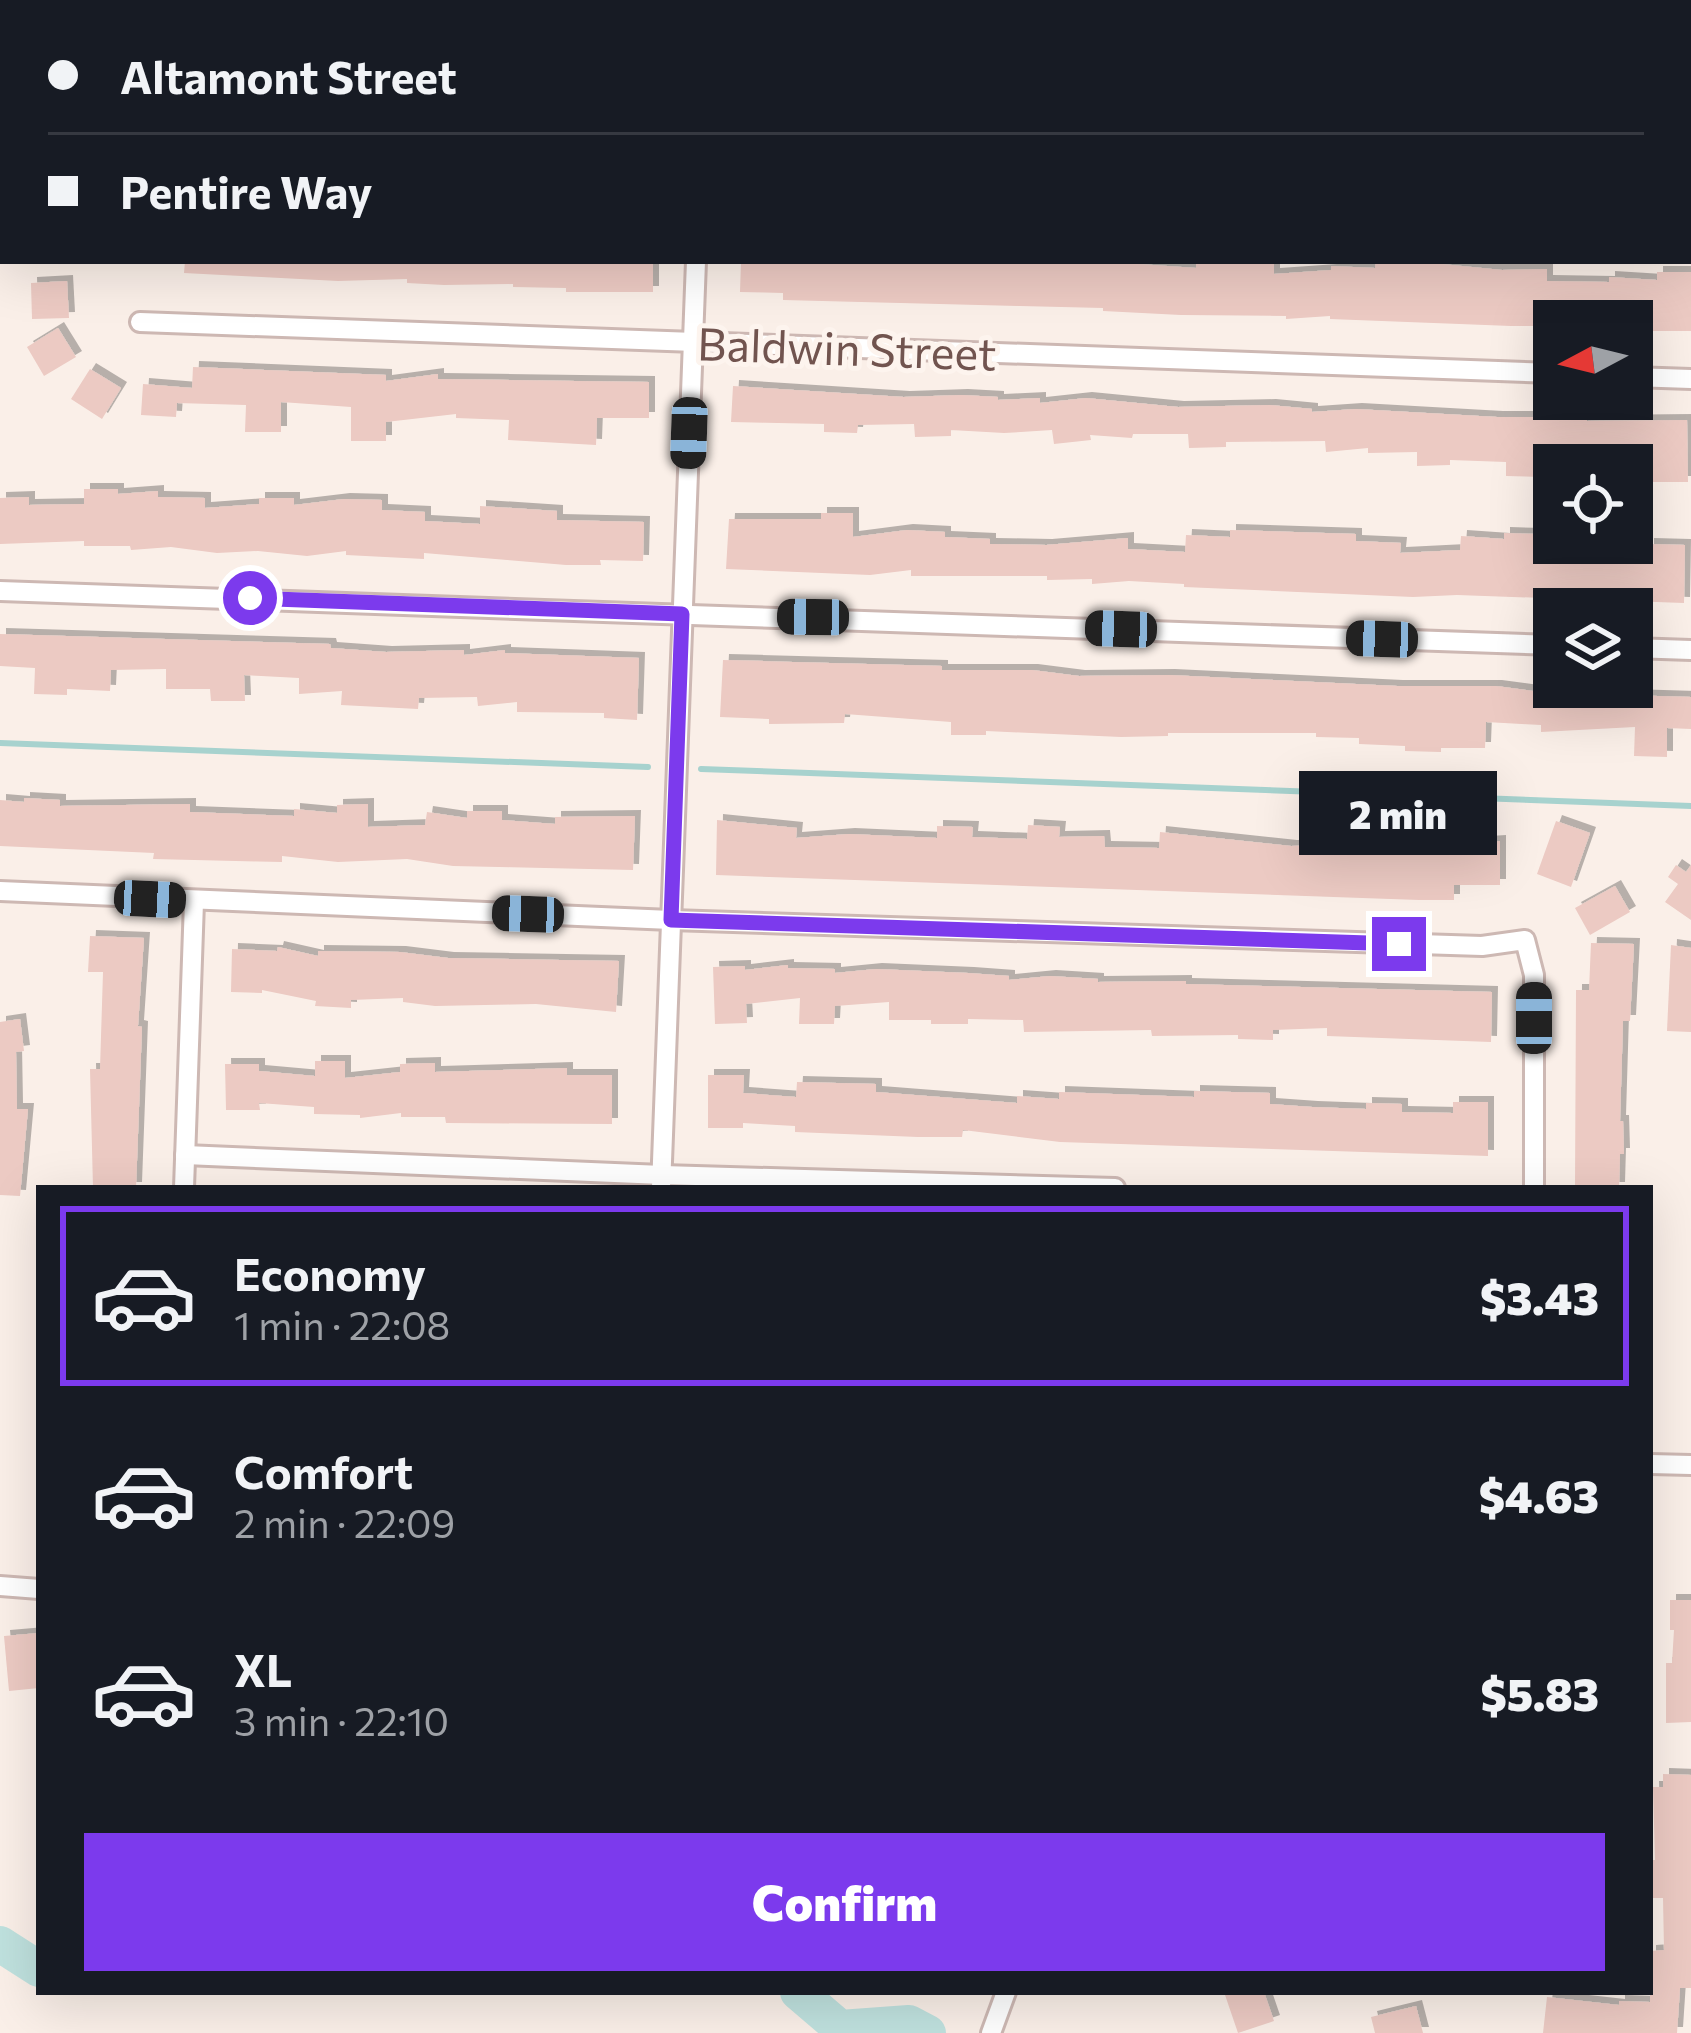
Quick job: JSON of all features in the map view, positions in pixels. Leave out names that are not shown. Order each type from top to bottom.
[{"type":"street","points":[[661,1182],[696,264]]},
{"type":"street","name":"Baldwin Street","points":[[140,322],[1533,372]]},
{"type":"street","points":[[1653,377],[1691,379]]},
{"type":"street","points":[[0,592],[1533,644]]},
{"type":"street","points":[[1653,649],[1691,650]]},
{"type":"street","points":[[0,892],[1482,946],[1525,940],[1534,975],[1534,1185]]},
{"type":"street","points":[[184,1185],[194,902]]},
{"type":"street","points":[[185,1155],[661,1182],[888,1185]]},
{"type":"street","points":[[1653,1464],[1691,1465]]},
{"type":"street","points":[[0,1586],[36,1589]]},
{"type":"street","points":[[991,2033],[1005,1995]]},
{"type":"building","points":[[185,264],[653,264],[653,292],[566,292],[566,288],[513,284],[184,273]]},
{"type":"building","points":[[741,264],[1196,268],[1196,264],[1274,264],[1274,274],[1331,270],[1331,266],[1441,264],[1547,269],[1547,281],[1609,282],[1609,277],[1657,280],[1657,272],[1691,272],[1691,331],[1653,331],[1653,300],[1533,300],[1533,326],[1511,326],[783,300],[783,293],[740,292]]},
{"type":"building","points":[[67,281],[69,318],[32,319],[31,283]]},
{"type":"building","points":[[58,328],[76,357],[44,376],[27,347]]},
{"type":"building","points":[[193,367],[386,375],[386,381],[438,374],[438,379],[649,382],[649,418],[597,418],[596,445],[508,440],[509,420],[456,418],[456,414],[386,422],[386,441],[351,441],[351,407],[281,402],[281,432],[245,432],[246,405],[177,403],[176,417],[141,415],[143,384],[192,388]]},
{"type":"building","points":[[90,369],[121,388],[102,419],[71,399]]},
{"type":"building","points":[[733,386],[904,397],[1040,398],[1040,403],[1086,398],[1178,407],[1270,405],[1312,412],[1356,409],[1533,420],[1687,420],[1688,482],[1653,482],[1653,444],[1533,444],[1533,477],[1506,476],[1506,462],[1450,460],[1450,465],[1417,466],[1417,452],[1368,453],[1368,448],[1326,452],[1325,441],[1226,442],[1226,447],[1189,448],[1188,434],[1133,434],[1132,438],[1090,435],[1091,440],[1054,444],[1052,430],[951,430],[951,436],[915,437],[914,424],[858,425],[857,433],[824,432],[824,424],[731,422]]},
{"type":"building","points":[[84,489],[205,498],[205,508],[259,504],[259,498],[294,498],[294,505],[382,500],[382,510],[425,512],[425,521],[480,524],[480,506],[557,511],[557,520],[644,522],[643,561],[566,565],[424,553],[424,559],[346,555],[346,551],[307,556],[171,547],[131,550],[130,546],[84,546],[84,541],[0,544],[0,498],[29,497],[29,505],[84,504]]},
{"type":"building","points":[[821,513],[853,513],[853,537],[907,530],[990,539],[990,544],[1046,545],[1128,538],[1128,549],[1185,552],[1186,535],[1230,537],[1230,530],[1356,534],[1356,541],[1401,543],[1400,553],[1460,550],[1461,536],[1504,539],[1504,533],[1533,534],[1533,564],[1653,564],[1653,544],[1685,545],[1684,603],[1653,602],[1653,588],[1533,588],[1533,598],[1413,597],[1129,581],[1092,584],[1092,579],[1047,580],[1047,576],[911,576],[911,570],[870,575],[726,569],[729,519],[821,519]]},
{"type":"building","points":[[0,634],[639,658],[637,720],[604,718],[604,713],[517,712],[517,702],[478,706],[477,697],[419,698],[418,709],[341,705],[342,691],[299,694],[299,678],[244,675],[245,701],[211,701],[210,689],[166,689],[166,669],[111,670],[110,691],[67,689],[67,695],[34,694],[35,668],[0,666]]},
{"type":"building","points":[[723,660],[1032,670],[1079,676],[1496,686],[1533,691],[1533,708],[1653,708],[1653,696],[1691,697],[1691,729],[1667,728],[1667,757],[1634,756],[1635,727],[1541,732],[1541,725],[1486,722],[1485,748],[1441,748],[1441,752],[1405,751],[1405,746],[1359,744],[1359,738],[1316,737],[1316,733],[1121,737],[986,731],[986,735],[951,735],[951,722],[845,714],[844,723],[769,724],[769,719],[720,717]]},
{"type":"building","points":[[24,798],[60,800],[60,806],[190,804],[190,812],[294,816],[294,809],[337,813],[337,805],[368,804],[368,827],[425,825],[427,812],[467,818],[467,811],[502,811],[502,820],[555,824],[555,817],[635,816],[633,870],[453,866],[407,859],[338,862],[282,856],[282,862],[153,859],[154,853],[0,846],[0,800],[24,802]]},
{"type":"building","points":[[717,820],[797,828],[796,838],[849,834],[937,838],[937,826],[973,827],[972,837],[1027,839],[1028,825],[1060,827],[1059,837],[1104,836],[1105,847],[1159,848],[1160,832],[1291,846],[1332,845],[1332,838],[1365,839],[1365,850],[1419,852],[1419,846],[1500,841],[1500,885],[1454,885],[1454,900],[1419,900],[716,875]]},
{"type":"building","points":[[1556,821],[1590,833],[1571,887],[1537,874]]},
{"type":"building","points":[[1676,865],[1686,872],[1691,865],[1691,920],[1665,902],[1678,884],[1668,877]]},
{"type":"building","points":[[1615,886],[1630,912],[1590,935],[1575,908]]},
{"type":"building","points":[[90,936],[144,938],[136,1185],[93,1185],[90,1069],[100,1069],[103,972],[88,972]]},
{"type":"building","points":[[1591,943],[1634,944],[1630,1021],[1623,1021],[1620,1121],[1624,1154],[1620,1154],[1619,1185],[1575,1185],[1576,990],[1589,990]]},
{"type":"building","points":[[1671,945],[1691,948],[1691,1032],[1667,1031]]},
{"type":"building","points":[[278,947],[318,956],[318,951],[400,952],[448,958],[619,961],[616,1012],[536,1004],[435,1006],[403,1002],[403,998],[351,1000],[351,1008],[315,1006],[316,1001],[262,990],[231,992],[232,949],[277,951]]},
{"type":"building","points":[[788,965],[835,969],[835,973],[876,969],[1009,976],[1009,980],[1050,976],[1098,982],[1492,992],[1491,1042],[1327,1036],[1327,1028],[1273,1030],[1273,1040],[1238,1039],[1238,1035],[1152,1036],[1151,1030],[1024,1032],[1023,1020],[931,1024],[931,1020],[889,1020],[889,1002],[835,1006],[834,1024],[799,1024],[800,998],[746,1004],[747,1023],[715,1024],[713,967],[745,966],[745,970]]},
{"type":"building","points":[[20,1019],[24,1051],[16,1052],[17,1109],[28,1109],[20,1196],[0,1195],[0,1022]]},
{"type":"building","points":[[315,1061],[345,1061],[345,1078],[400,1072],[400,1064],[435,1063],[435,1072],[567,1068],[567,1075],[612,1075],[612,1124],[446,1123],[445,1117],[401,1117],[401,1113],[360,1118],[314,1114],[314,1107],[259,1103],[260,1110],[226,1110],[225,1064],[259,1064],[259,1071],[315,1076]]},
{"type":"building","points":[[708,1075],[744,1075],[743,1093],[796,1097],[797,1082],[876,1084],[876,1092],[1017,1103],[1017,1096],[1059,1099],[1059,1092],[1194,1097],[1194,1091],[1270,1093],[1270,1104],[1312,1107],[1366,1109],[1366,1103],[1402,1104],[1402,1112],[1453,1113],[1453,1102],[1488,1102],[1488,1156],[1060,1142],[963,1130],[962,1137],[918,1137],[795,1132],[795,1126],[743,1123],[743,1128],[708,1128]]},
{"type":"building","points":[[1670,1600],[1691,1600],[1691,1722],[1666,1723],[1666,1663],[1672,1663],[1674,1630],[1670,1630]]},
{"type":"building","points":[[36,1633],[36,1688],[9,1691],[4,1636]]},
{"type":"building","points":[[1663,1774],[1691,1775],[1691,1988],[1680,1988],[1677,2033],[1543,2033],[1547,1997],[1619,2005],[1619,2001],[1650,2002],[1653,1951],[1664,1950],[1663,1898],[1653,1898],[1653,1787],[1663,1787]]},
{"type":"building","points":[[1225,1995],[1265,1995],[1274,2021],[1238,2033]]},
{"type":"building","points":[[1416,2006],[1423,2033],[1375,2033],[1371,2017]]},
{"type":"waterway","points":[[0,743],[648,767]]},
{"type":"waterway","points":[[701,769],[1691,806]]},
{"type":"waterway","points":[[0,1944],[36,1967]]},
{"type":"waterway","points":[[802,1995],[840,2028],[909,2023],[928,2033]]},
{"type":"route","points":[[250,598],[682,614],[671,920],[1399,944]]}]
